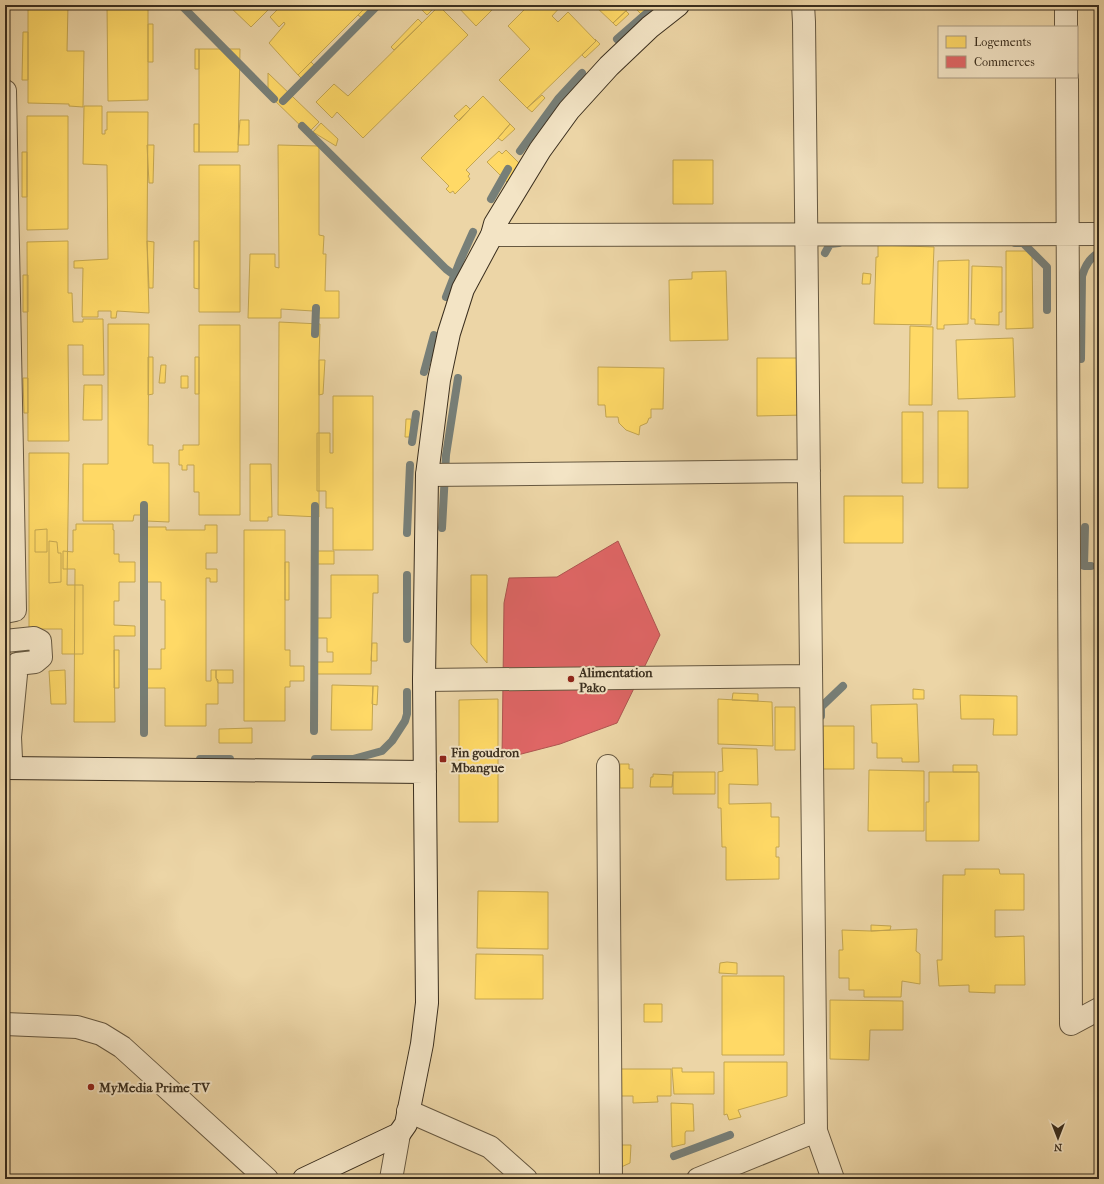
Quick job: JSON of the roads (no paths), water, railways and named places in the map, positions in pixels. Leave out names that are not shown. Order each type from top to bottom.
[{"type":"street","points":[[391,1179],[399,1134],[406,1124],[422,1044],[427,1003],[424,680],[427,475],[439,380],[449,333],[463,290],[492,236],[495,224],[540,150],[569,110],[609,66],[650,27],[678,5]]},
{"type":"street","points":[[803,5],[807,235],[816,1131],[833,1179]]},
{"type":"street","points":[[1066,5],[1066,26]]},
{"type":"street","points":[[1067,78],[1071,1024],[1099,1009]]},
{"type":"street","points":[[5,91],[15,610],[5,612]]},
{"type":"street","points":[[492,236],[1099,234]]},
{"type":"street","points":[[427,475],[809,471]]},
{"type":"street","points":[[5,641],[34,638],[40,641],[41,657],[34,662],[17,664],[10,737],[11,758],[8,768],[425,772]]},
{"type":"street","points":[[424,680],[811,676]]},
{"type":"street","points":[[608,766],[611,1179]]},
{"type":"street","points":[[5,1024],[77,1027],[101,1034],[122,1047],[267,1179]]},
{"type":"street","points":[[408,1111],[490,1147],[526,1179]]},
{"type":"street","points":[[698,1179],[816,1131]]},
{"type":"street","points":[[304,1179],[399,1134]]},
{"type":"waterway","points":[[181,5],[274,99]]},
{"type":"waterway","points":[[283,101],[378,5]]},
{"type":"waterway","points":[[617,39],[656,5]]},
{"type":"waterway","points":[[520,151],[558,99],[582,73]]},
{"type":"waterway","points":[[302,126],[446,269],[454,275]]},
{"type":"waterway","points":[[491,199],[508,169]]},
{"type":"waterway","points":[[446,297],[473,232]]},
{"type":"waterway","points":[[825,253],[830,244],[839,243]]},
{"type":"waterway","points":[[1015,243],[1023,243],[1047,267],[1047,310]]},
{"type":"waterway","points":[[1081,359],[1082,276],[1088,262],[1099,253]]},
{"type":"waterway","points":[[315,334],[316,308]]},
{"type":"waterway","points":[[424,372],[434,335]]},
{"type":"waterway","points":[[442,528],[446,455],[458,378]]},
{"type":"waterway","points":[[412,442],[416,414]]},
{"type":"waterway","points":[[407,533],[410,465]]},
{"type":"waterway","points":[[144,505],[144,733]]},
{"type":"waterway","points":[[314,731],[315,506]]},
{"type":"waterway","points":[[1085,527],[1084,566],[1091,566]]},
{"type":"waterway","points":[[407,575],[407,639]]},
{"type":"waterway","points":[[821,716],[821,707],[843,686]]},
{"type":"waterway","points":[[315,759],[353,759],[382,751],[392,741],[405,721],[407,714],[407,692]]},
{"type":"waterway","points":[[200,759],[230,759]]},
{"type":"waterway","points":[[674,1156],[730,1135]]},
{"type":"place","name":"Alimentation Pako","points":[[571,679]]},
{"type":"place","name":"Fin goudron Mbangue","points":[[443,759]]},
{"type":"place","name":"MyMedia Prime TV","points":[[91,1087]]}]
